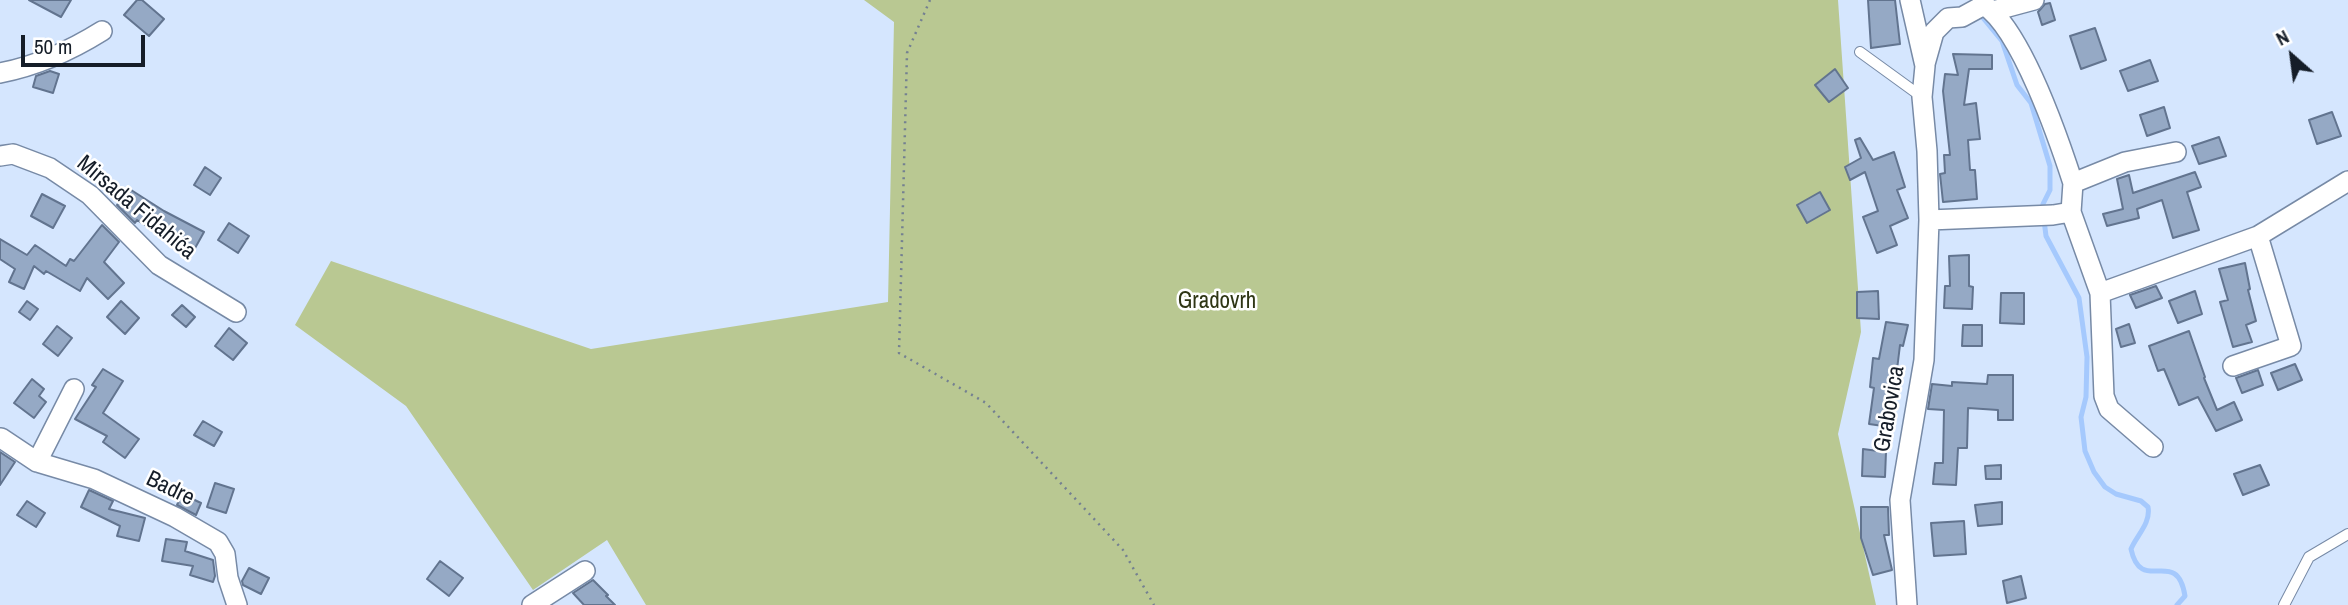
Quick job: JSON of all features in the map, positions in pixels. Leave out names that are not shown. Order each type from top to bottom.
[{"type":"street","name":"Grabovica","points":[[1910,0],[1925,66]]},
{"type":"street","name":"Grabovica","points":[[1907,605],[1899,500],[1924,360],[1929,220],[1922,97],[1925,66],[1934,32],[1948,18],[2034,0]]},
{"type":"street","points":[[1988,8],[2024,59],[2073,183],[2062,213],[2100,293],[2104,396],[2109,409],[2153,447]]},
{"type":"street","points":[[0,73],[28,67],[66,51],[102,31]]},
{"type":"street","points":[[2073,183],[2125,162],[2176,152]]},
{"type":"street","name":"Mirsada Fidahića","points":[[0,156],[13,155],[50,168],[90,195],[159,265],[236,312]]},
{"type":"street","points":[[2100,293],[2258,236],[2348,181]]},
{"type":"street","points":[[1929,220],[2062,213]]},
{"type":"street","points":[[2233,366],[2291,346],[2258,236]]},
{"type":"street","points":[[37,462],[74,389]]},
{"type":"street","name":"Badre","points":[[1,438],[37,462],[94,480],[175,517],[218,542],[225,554],[228,578],[237,605]]},
{"type":"street","points":[[532,605],[585,571]]},
{"type":"lane","points":[[1860,52],[1922,97]]},
{"type":"lane","points":[[2284,605],[2309,557],[2348,534]]},
{"type":"path","points":[[930,0],[908,53],[899,354],[986,403],[1123,550],[1154,605]]},
{"type":"green space","name":"Gradovrh","points":[[864,0],[1838,0],[1861,332],[1838,434],[1876,605],[646,605],[607,540],[533,590],[406,406],[295,325],[331,261],[591,349],[888,302],[894,22]]},
{"type":"building","points":[[29,0],[71,0],[61,17]]},
{"type":"building","points":[[137,0],[142,0],[164,19],[149,36],[124,15]]},
{"type":"building","points":[[1868,0],[1895,0],[1900,44],[1871,48]]},
{"type":"building","points":[[2050,3],[2055,20],[2042,25],[2038,12],[2045,4]]},
{"type":"building","points":[[2095,28],[2106,60],[2081,69],[2070,36]]},
{"type":"building","points":[[1953,54],[1992,55],[1992,69],[1969,69],[1964,105],[1976,103],[1980,139],[1968,140],[1970,170],[1975,170],[1977,199],[1943,202],[1940,174],[1945,173],[1944,155],[1950,155],[1943,91],[1945,74],[1958,75]]},
{"type":"building","points":[[2150,60],[2158,81],[2128,91],[2120,71]]},
{"type":"building","points":[[1835,69],[1848,88],[1829,102],[1815,85]]},
{"type":"building","points":[[50,71],[59,74],[53,93],[33,87],[36,76]]},
{"type":"building","points":[[2164,107],[2170,128],[2147,136],[2140,115]]},
{"type":"building","points":[[2332,112],[2341,136],[2317,144],[2309,120]]},
{"type":"building","points":[[2219,137],[2226,156],[2199,164],[2192,146]]},
{"type":"building","points":[[1860,138],[1873,160],[1894,152],[1905,187],[1897,190],[1908,218],[1890,226],[1897,245],[1877,253],[1863,217],[1878,211],[1865,172],[1850,180],[1845,167],[1861,158],[1855,140]]},
{"type":"building","points":[[205,167],[221,178],[210,195],[194,185]]},
{"type":"building","points":[[2195,172],[2201,187],[2187,192],[2199,230],[2173,238],[2162,200],[2137,209],[2139,218],[2107,226],[2103,214],[2123,209],[2117,179],[2129,175],[2133,193]]},
{"type":"building","points":[[128,188],[204,232],[194,250],[168,235],[166,238],[137,220],[135,223],[117,205]]},
{"type":"building","points":[[1820,192],[1830,210],[1807,223],[1797,205]]},
{"type":"building","points":[[42,194],[65,206],[53,228],[31,216]]},
{"type":"building","points":[[229,223],[249,236],[238,253],[218,240]]},
{"type":"building","points":[[102,225],[119,242],[104,262],[124,283],[108,299],[87,278],[80,291],[46,271],[44,274],[34,266],[24,289],[9,282],[15,269],[0,259],[0,239],[27,255],[35,245],[66,266],[70,259],[74,261]]},
{"type":"building","points":[[1969,255],[1969,286],[1973,287],[1972,309],[1944,308],[1945,286],[1950,286],[1949,256]]},
{"type":"building","points":[[2245,263],[2256,321],[2246,325],[2252,342],[2233,347],[2220,302],[2228,300],[2219,269]]},
{"type":"building","points":[[2156,286],[2162,298],[2136,308],[2130,295]]},
{"type":"building","points":[[1878,291],[1879,319],[1857,318],[1857,292]]},
{"type":"building","points":[[2195,291],[2202,314],[2178,323],[2169,301]]},
{"type":"building","points":[[2001,293],[2024,293],[2024,324],[2000,323]]},
{"type":"building","points":[[27,301],[38,309],[30,320],[19,312]]},
{"type":"building","points":[[121,301],[139,318],[125,334],[107,317]]},
{"type":"building","points":[[182,305],[195,317],[186,327],[172,315]]},
{"type":"building","points":[[1886,322],[1908,325],[1903,346],[1900,345],[1890,427],[1869,424],[1874,388],[1870,387],[1873,358],[1879,359]]},
{"type":"building","points":[[2129,324],[2135,343],[2121,347],[2116,329]]},
{"type":"building","points":[[1963,325],[1982,325],[1982,346],[1962,346]]},
{"type":"building","points":[[57,326],[72,338],[58,356],[43,344]]},
{"type":"building","points":[[229,328],[247,343],[233,360],[215,346]]},
{"type":"building","points":[[2189,331],[2217,410],[2234,402],[2242,420],[2216,431],[2198,397],[2179,405],[2164,369],[2158,371],[2149,346]]},
{"type":"building","points":[[2295,364],[2302,380],[2278,390],[2271,373]]},
{"type":"building","points":[[103,369],[123,381],[103,413],[139,439],[125,458],[103,442],[107,436],[75,419],[96,387],[92,385]]},
{"type":"building","points":[[2258,370],[2263,385],[2242,393],[2236,378]]},
{"type":"building","points":[[1988,375],[2013,375],[2013,420],[1998,420],[1998,410],[1968,408],[1967,448],[1958,448],[1956,485],[1933,484],[1935,463],[1943,463],[1944,410],[1928,409],[1932,384],[1987,384]]},
{"type":"building","points":[[32,379],[44,389],[39,396],[46,402],[34,418],[14,403]]},
{"type":"building","points":[[203,421],[222,432],[214,446],[194,435]]},
{"type":"building","points":[[1863,449],[1886,452],[1885,477],[1862,476]]},
{"type":"building","points":[[0,452],[15,462],[0,485]]},
{"type":"building","points":[[2001,465],[2001,479],[1986,479],[1985,466]]},
{"type":"building","points":[[2260,465],[2269,485],[2243,495],[2234,474]]},
{"type":"building","points":[[215,483],[234,489],[226,513],[207,507]]},
{"type":"building","points":[[89,490],[113,501],[109,509],[145,518],[139,541],[117,536],[120,526],[81,507]]},
{"type":"building","points":[[182,494],[201,503],[196,515],[177,505]]},
{"type":"building","points":[[27,501],[45,513],[36,527],[17,515]]},
{"type":"building","points":[[2002,502],[2002,524],[1978,526],[1975,505]]},
{"type":"building","points":[[1861,507],[1888,507],[1889,535],[1884,535],[1892,570],[1873,575],[1861,538]]},
{"type":"building","points":[[1964,521],[1966,554],[1934,556],[1931,523]]},
{"type":"building","points":[[166,539],[187,542],[185,551],[213,560],[213,582],[190,575],[193,566],[162,561]]},
{"type":"building","points":[[440,561],[463,578],[449,596],[427,579]]},
{"type":"building","points":[[249,568],[269,578],[261,594],[243,585],[242,581]]},
{"type":"building","points":[[2021,576],[2026,598],[2007,603],[2003,581]]},
{"type":"building","points":[[593,580],[615,605],[584,605],[573,593]]},
{"type":"waterway","points":[[1979,13],[2002,41],[2017,85],[2031,103],[2050,166],[2050,190],[2043,204],[2043,211]]},
{"type":"waterway","points":[[2044,220],[2046,236],[2079,298],[2087,357],[2086,397],[2081,417],[2085,451],[2094,472],[2105,487],[2116,494],[2141,501],[2148,507],[2146,524],[2131,549],[2136,562],[2143,569],[2167,571],[2175,574],[2181,581],[2185,596],[2177,605]]}]
